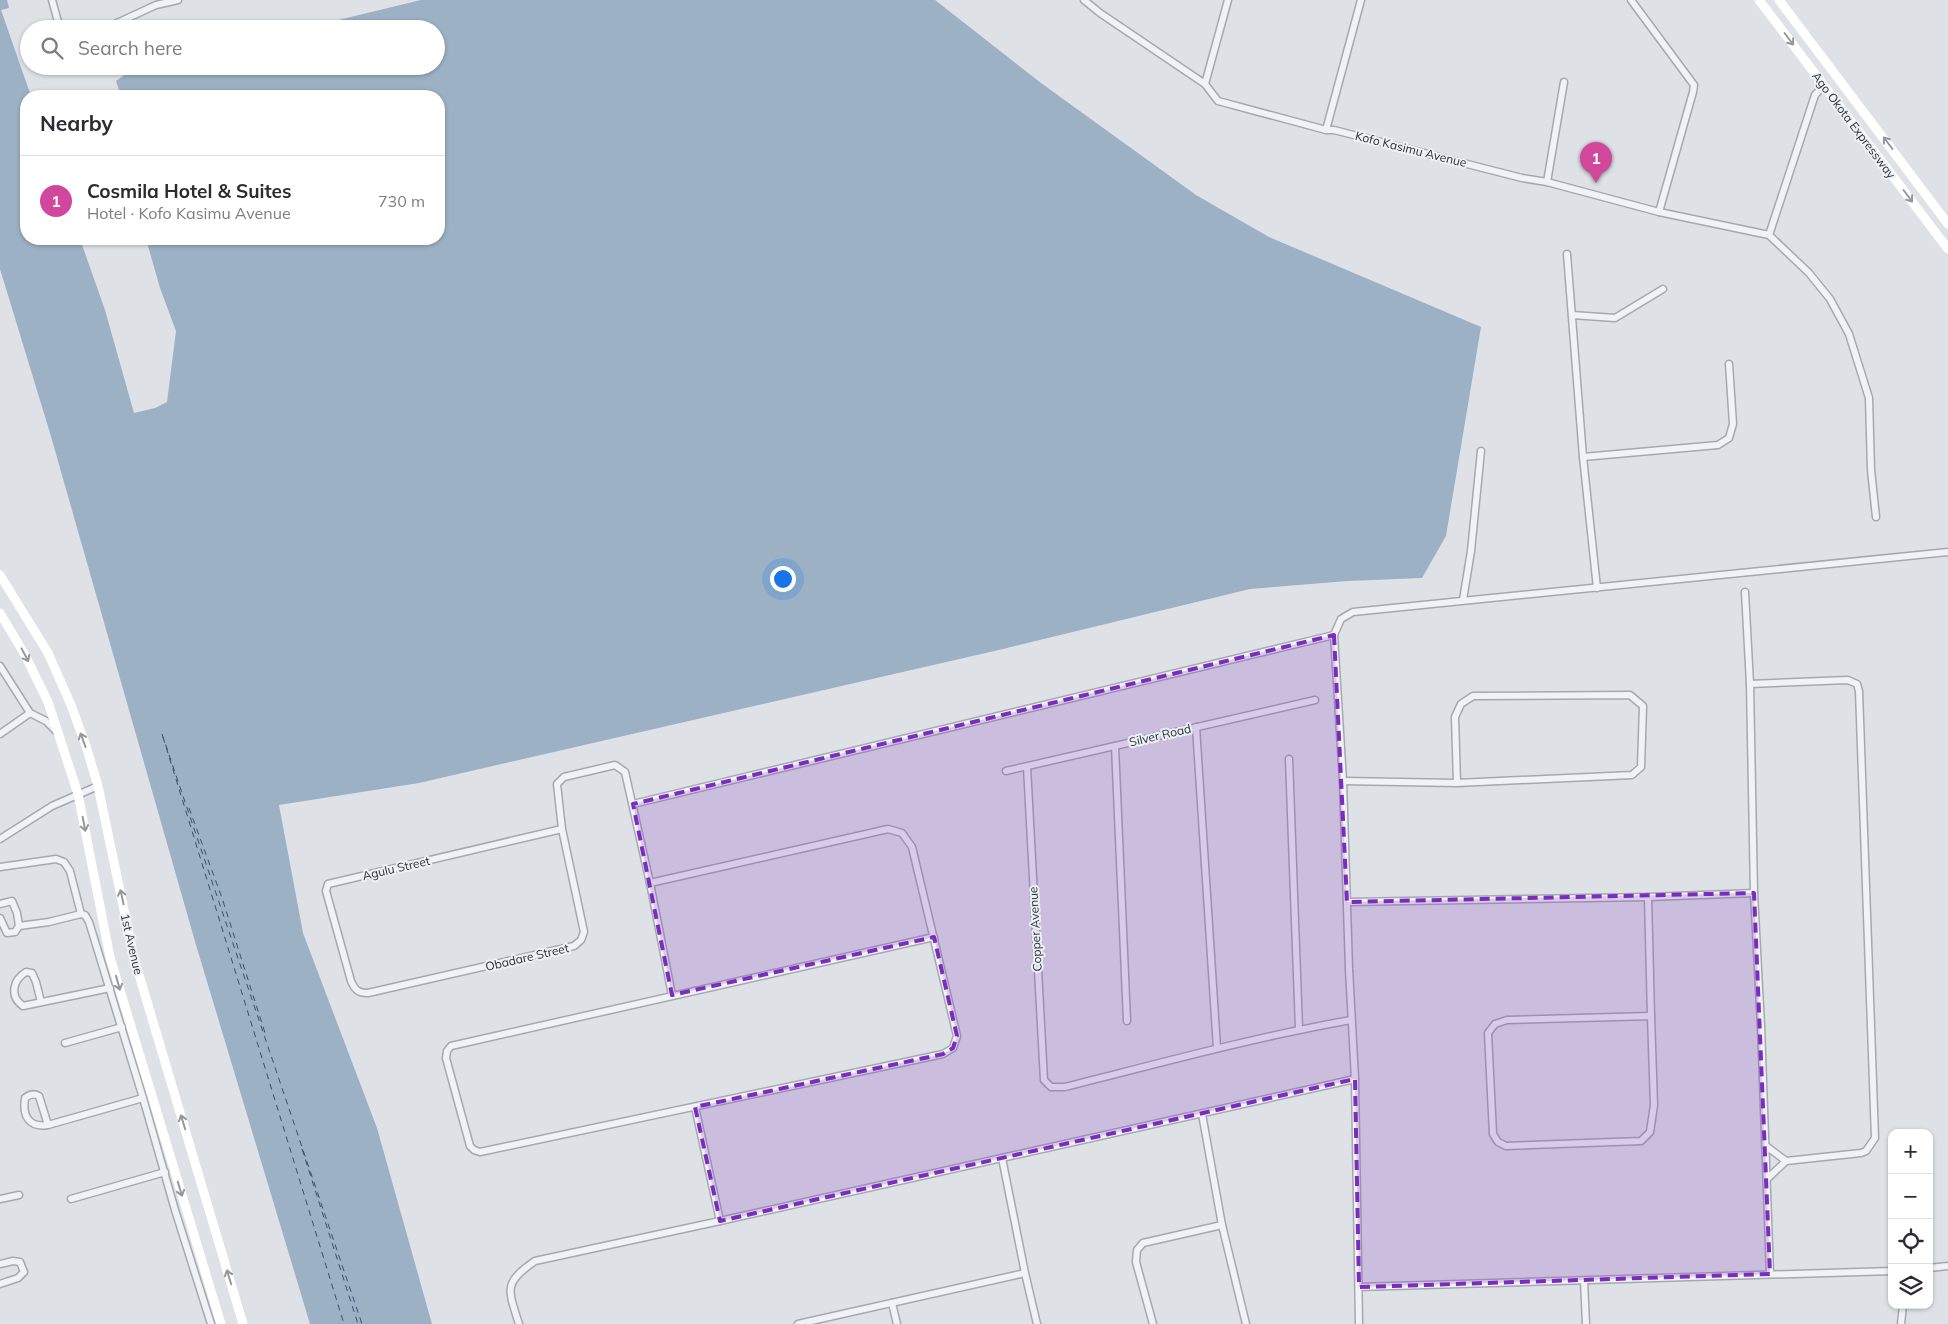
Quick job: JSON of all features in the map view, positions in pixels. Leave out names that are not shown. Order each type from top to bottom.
[{"type":"main road","name":"Ago Okota Expressway","points":[[1759,0],[1948,249]]},
{"type":"main road","name":"Ago Okota Expressway","points":[[1779,0],[1948,224]]},
{"type":"main road","name":"1st Avenue","points":[[0,575],[48,653],[74,713],[98,786],[134,958],[243,1324]]},
{"type":"main road","name":"1st Avenue","points":[[0,613],[25,655],[48,702],[78,794],[110,957],[221,1324]]},
{"type":"street","points":[[52,0],[58,20]]},
{"type":"street","points":[[121,20],[156,2],[178,0]]},
{"type":"street","name":"Kofo Kasimu Avenue","points":[[1084,0],[1100,13],[1205,84],[1218,101],[1326,130],[1334,130],[1522,178],[1547,182],[1659,212],[1769,235]]},
{"type":"street","points":[[1205,84],[1228,0]]},
{"type":"street","points":[[1326,130],[1361,0]]},
{"type":"street","points":[[1631,0],[1694,85],[1659,212]]},
{"type":"street","points":[[1547,182],[1564,82]]},
{"type":"street","points":[[1824,86],[1815,95],[1769,235],[1809,273],[1830,299],[1849,334],[1869,398],[1876,517]]},
{"type":"street","points":[[1567,254],[1583,457],[1596,588]]},
{"type":"street","points":[[1572,315],[1616,318],[1663,289]]},
{"type":"street","points":[[1583,457],[1718,445],[1728,438],[1733,424],[1728,364]]},
{"type":"street","points":[[1463,600],[1471,551],[1481,451]]},
{"type":"street","points":[[1359,1324],[1355,1079],[1351,1020],[1343,781],[1334,635],[1341,619],[1353,612],[1948,552]]},
{"type":"street","points":[[1745,592],[1750,684],[1754,893],[1770,1274]]},
{"type":"street","points":[[672,995],[633,804],[1334,635]]},
{"type":"street","points":[[0,666],[30,713],[46,721],[58,733]]},
{"type":"street","points":[[1750,684],[1848,680],[1857,684],[1859,691],[1875,1138],[1866,1151],[1861,1153],[1786,1161],[1767,1179]]},
{"type":"street","points":[[1343,781],[1457,783],[1632,775],[1641,767],[1643,706],[1630,695],[1473,696],[1461,704],[1455,717],[1457,783]]},
{"type":"street","name":"Silver Road","points":[[1006,771],[1315,700]]},
{"type":"street","points":[[0,734],[30,713]]},
{"type":"street","points":[[1196,727],[1217,1048],[1299,1029],[1351,1020]]},
{"type":"street","points":[[1115,746],[1127,1022]]},
{"type":"street","points":[[1289,759],[1299,1029]]},
{"type":"street","name":"Obadare Street","points":[[351,981],[360,993],[368,993],[574,946],[581,940],[584,932],[562,829],[557,784],[564,777],[615,766],[625,772],[633,804]]},
{"type":"street","name":"Copper Avenue","points":[[1027,767],[1044,1080],[1051,1087],[1065,1087],[1217,1048]]},
{"type":"street","points":[[0,839],[52,806],[98,786]]},
{"type":"street","name":"Agulu Street","points":[[351,981],[326,892],[328,884],[562,829]]},
{"type":"street","points":[[650,883],[888,829],[902,833],[912,847],[934,937],[957,1036],[953,1048],[943,1054],[480,1152],[474,1150],[470,1146],[446,1058],[447,1051],[451,1046],[934,937]]},
{"type":"street","points":[[0,867],[56,859],[64,862],[70,872],[81,914]]},
{"type":"street","points":[[1347,902],[1648,898],[1754,893]]},
{"type":"street","points":[[1648,898],[1654,1106],[1650,1132],[1641,1142],[1506,1146],[1498,1142],[1493,1134],[1488,1033],[1495,1024],[1507,1020],[1650,1016]]},
{"type":"street","points":[[0,904],[12,901],[18,913],[19,926],[15,932],[7,933],[0,918]]},
{"type":"street","points":[[19,926],[49,922],[81,914],[85,915],[89,922],[211,1324]]},
{"type":"street","points":[[41,1002],[32,973],[26,972],[17,978],[14,983],[18,1002],[23,1006],[110,988]]},
{"type":"street","points":[[66,1043],[122,1027]]},
{"type":"street","points":[[519,1324],[513,1304],[511,1286],[513,1278],[518,1272],[535,1261],[1355,1079]]},
{"type":"street","points":[[48,1125],[39,1096],[30,1094],[25,1098],[28,1121],[39,1127],[48,1125],[143,1098]]},
{"type":"street","points":[[695,1106],[720,1221]]},
{"type":"street","points":[[1202,1114],[1222,1225],[1246,1324]]},
{"type":"street","points":[[1766,1146],[1786,1161]]},
{"type":"street","points":[[1002,1158],[1037,1324]]},
{"type":"street","points":[[71,1199],[165,1172]]},
{"type":"street","points":[[0,1199],[19,1194]]},
{"type":"street","points":[[1153,1324],[1136,1262],[1137,1250],[1143,1243],[1222,1225]]},
{"type":"street","points":[[0,1264],[13,1261],[20,1262],[24,1272],[18,1278],[0,1284]]},
{"type":"street","points":[[1933,1268],[1948,1266]]},
{"type":"street","points":[[1359,1287],[1816,1274],[1888,1270]]},
{"type":"street","points":[[798,1324],[1025,1273]]},
{"type":"street","points":[[1584,1281],[1586,1324]]},
{"type":"street","points":[[892,1304],[897,1324]]},
{"type":"street","points":[[1901,1324],[1903,1309]]},
{"type":"highlighted area","points":[[1334,635],[1347,902],[1754,893],[1770,1274],[1359,1287],[1355,1079],[720,1221],[695,1107],[943,1054],[953,1048],[957,1036],[934,937],[672,995],[633,804]]},
{"type":"water","points":[[0,0],[7,0],[9,8],[1,10],[20,64],[20,75],[24,75],[29,90],[20,90],[20,245],[82,245],[105,310],[134,413],[155,408],[167,402],[176,331],[160,288],[148,245],[445,245],[445,90],[119,90],[116,81],[124,75],[445,75],[445,20],[338,20],[421,0],[935,0],[1041,83],[1196,195],[1269,237],[1481,327],[1446,536],[1422,578],[1348,581],[1250,589],[1003,649],[419,783],[279,805],[303,933],[377,1128],[432,1324],[310,1324],[196,945],[50,433],[0,269]]},
{"type":"ferry route","points":[[162,734],[362,1324]]},
{"type":"ferry route","points":[[163,737],[344,1324]]},
{"type":"ferry route","points":[[189,808],[222,898],[266,1036]]},
{"type":"ferry route","points":[[302,1149],[358,1324]]},
{"type":"place","name":"Cosmila Hotel & Suites","points":[[1596,183]]}]
